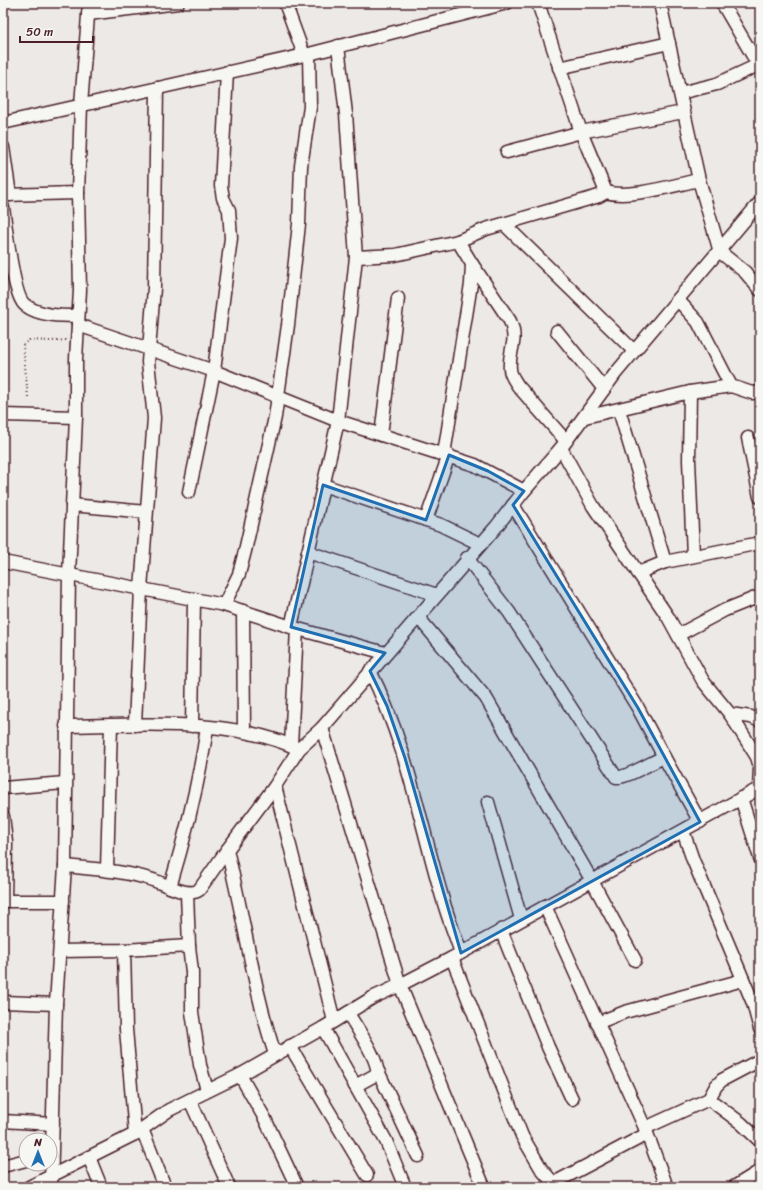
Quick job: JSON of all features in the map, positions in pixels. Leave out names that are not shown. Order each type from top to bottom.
[{"type":"street","points":[[52,1132],[56,1004],[65,866],[69,575],[80,290],[78,193],[80,105],[88,8],[178,3]]},
{"type":"street","points":[[224,605],[239,574],[279,396],[296,260],[301,166],[310,107],[307,55],[285,3]]},
{"type":"street","points":[[3,123],[307,55],[507,3]]},
{"type":"street","points":[[538,3],[581,132],[606,192]]},
{"type":"street","points":[[660,3],[699,180],[720,252],[744,272],[760,290]]},
{"type":"street","points":[[680,92],[718,84],[758,61],[722,3]]},
{"type":"street","points":[[559,68],[669,43]]},
{"type":"street","points":[[65,866],[107,870],[140,877],[188,892],[199,890],[275,786],[295,747],[294,628],[308,552],[338,421],[356,257],[346,114],[338,46]]},
{"type":"street","points":[[189,492],[214,371],[231,238],[229,210],[223,198],[221,186],[227,72]]},
{"type":"street","points":[[135,725],[141,589],[154,418],[149,372],[149,348],[154,288],[157,88]]},
{"type":"street","points":[[507,152],[581,132],[683,112]]},
{"type":"street","points":[[3,147],[6,195],[78,193]]},
{"type":"street","points":[[356,257],[395,255],[458,241],[504,224],[598,196],[606,192],[615,195],[628,194],[699,180]]},
{"type":"street","points":[[295,747],[322,728],[370,670],[418,617],[564,444],[604,389],[720,252],[760,202]]},
{"type":"street","points":[[3,208],[16,286],[22,303],[26,306],[45,313],[78,320],[279,396],[338,421],[446,455],[488,471],[524,491]]},
{"type":"street","points":[[504,224],[634,352]]},
{"type":"street","points":[[29,1187],[52,1181],[89,1156],[138,1131],[169,1110],[240,1075],[323,1028],[372,998],[456,955],[591,879],[700,822],[759,788],[760,767],[757,757],[730,714],[702,681],[678,635],[593,506],[564,444],[518,386],[512,376],[510,369],[515,340],[514,330],[510,321],[458,241]]},
{"type":"street","points":[[426,520],[446,455],[471,284],[472,264]]},
{"type":"street","points":[[381,435],[398,298]]},
{"type":"street","points":[[678,300],[698,322],[731,386]]},
{"type":"street","points":[[557,331],[604,389]]},
{"type":"street","points":[[585,417],[690,392],[731,386],[752,393],[760,392]]},
{"type":"street","points":[[690,392],[689,460],[693,556]]},
{"type":"street","points":[[619,410],[665,562]]},
{"type":"street","points":[[3,415],[76,417]]},
{"type":"street","points":[[748,438],[760,497]]},
{"type":"street","points":[[323,485],[426,520],[480,544]]},
{"type":"street","points":[[72,505],[146,512]]},
{"type":"street","points":[[513,505],[638,708],[700,822]]},
{"type":"street","points":[[638,573],[665,562],[760,543]]},
{"type":"street","points":[[308,552],[436,595]]},
{"type":"street","points":[[467,558],[509,612],[616,777],[619,778],[627,775],[664,756]]},
{"type":"street","points":[[3,562],[224,605],[294,628],[385,653]]},
{"type":"street","points":[[678,635],[725,610],[760,596]]},
{"type":"street","points":[[192,726],[194,599]]},
{"type":"street","points":[[244,611],[244,731]]},
{"type":"street","points":[[418,617],[486,698],[591,879],[635,960]]},
{"type":"street","points":[[370,670],[387,706],[406,758],[456,955],[522,1136],[538,1164],[556,1185],[646,1131],[709,1099],[716,1086],[722,1080],[760,1060]]},
{"type":"street","points":[[730,714],[751,717],[760,721]]},
{"type":"street","points":[[107,870],[111,725]]},
{"type":"street","points":[[66,726],[192,726],[244,731],[295,747]]},
{"type":"street","points":[[170,887],[183,845],[199,779],[207,728]]},
{"type":"street","points":[[322,728],[400,985],[484,1187]]},
{"type":"street","points":[[3,788],[65,783]]},
{"type":"street","points":[[275,786],[334,1021]]},
{"type":"street","points":[[741,798],[760,858]]},
{"type":"street","points":[[488,802],[521,919]]},
{"type":"street","points":[[3,816],[6,842],[4,901],[63,901]]},
{"type":"street","points":[[683,831],[753,1003],[760,1029]]},
{"type":"street","points":[[227,850],[240,900],[255,978],[275,1054]]},
{"type":"street","points":[[188,892],[189,946],[192,972],[192,1012],[194,1030],[207,1090]]},
{"type":"street","points":[[545,906],[646,1131],[667,1187]]},
{"type":"street","points":[[501,930],[548,1047],[572,1099]]},
{"type":"street","points":[[60,951],[124,950],[189,946]]},
{"type":"street","points":[[124,950],[126,1029],[138,1131],[166,1187]]},
{"type":"street","points":[[597,1023],[632,1010],[743,980]]},
{"type":"street","points":[[3,1002],[56,1004]]},
{"type":"street","points":[[348,1013],[375,1060],[378,1071],[418,1156]]},
{"type":"street","points":[[323,1028],[392,1153],[405,1187]]},
{"type":"street","points":[[290,1046],[367,1175]]},
{"type":"street","points":[[355,1086],[377,1074],[378,1071]]},
{"type":"street","points":[[240,1075],[264,1117],[297,1187]]},
{"type":"street","points":[[709,1099],[741,1122],[760,1140]]},
{"type":"street","points":[[190,1100],[229,1187]]},
{"type":"street","points":[[3,1121],[53,1124]]},
{"type":"street","points":[[89,1156],[101,1187]]},
{"type":"street","points":[[3,1166],[18,1162]]},
{"type":"street","points":[[734,1187],[760,1171]]},
{"type":"path","points":[[28,397],[23,349],[26,342],[34,340],[51,341],[77,339]]},
{"type":"highlighted area","points":[[449,455],[488,471],[524,491],[513,505],[638,708],[700,822],[461,953],[405,758],[387,706],[370,671],[385,653],[291,627],[323,485],[426,520]]}]
